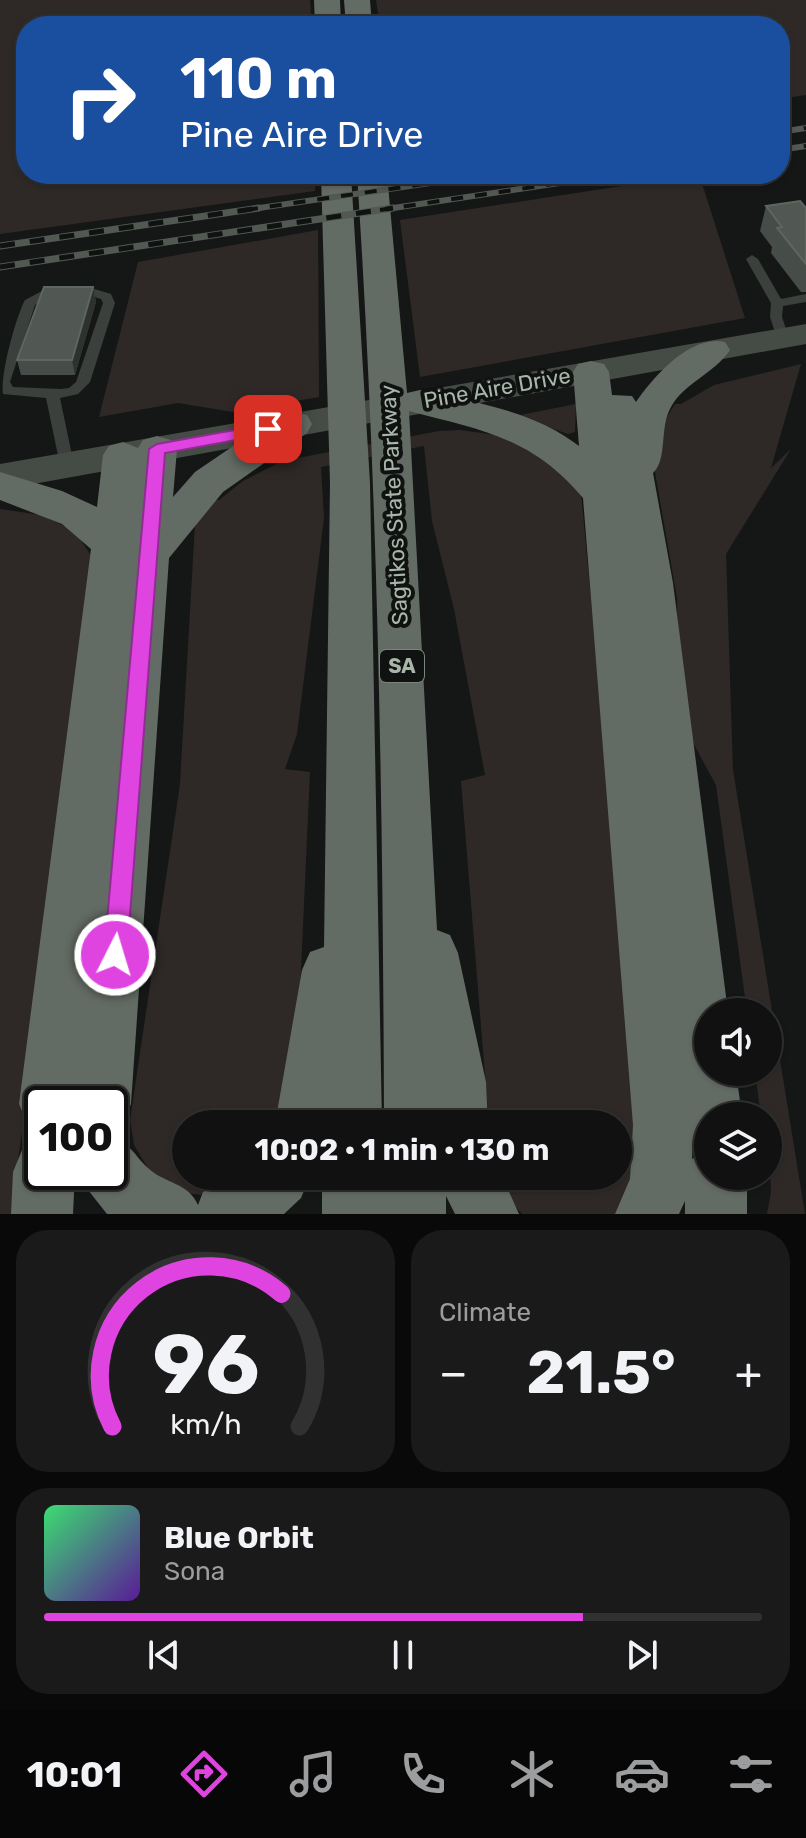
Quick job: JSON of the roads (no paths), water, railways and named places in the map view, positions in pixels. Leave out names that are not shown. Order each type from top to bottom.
[{"type":"highway","name":"Sagtikos State Parkway","points":[[336,184],[346,373],[372,483],[410,850],[414,1110]]},
{"type":"highway","name":"Sagtikos State Parkway","points":[[352,1110],[352,814],[372,483],[387,368],[373,184]]},
{"type":"highway","points":[[710,1102],[621,503],[648,411],[665,390],[712,350]]},
{"type":"highway","points":[[603,370],[626,449],[621,503],[663,1125],[661,1184],[646,1214]]},
{"type":"highway","points":[[420,402],[507,423],[542,437],[621,503]]},
{"type":"highway","points":[[52,1086],[131,550],[209,482],[293,424]]},
{"type":"highway","points":[[102,1086],[131,550],[140,452]]},
{"type":"highway","points":[[0,486],[67,507],[131,550]]},
{"type":"highway","points":[[307,1110],[352,814]]},
{"type":"highway","points":[[410,850],[457,1082],[458,1110]]},
{"type":"highway","points":[[42,1214],[43,1190]]},
{"type":"highway","points":[[126,1190],[170,1214]]},
{"type":"highway","points":[[225,1214],[250,1204],[264,1190]]},
{"type":"highway","points":[[353,1190],[353,1214]]},
{"type":"highway","points":[[414,1190],[415,1214]]},
{"type":"highway","points":[[475,1190],[488,1214]]},
{"type":"highway","points":[[716,1190],[716,1214]]},
{"type":"street","name":"Pine Aire Drive","points":[[0,477],[795,336]]},
{"type":"lane","points":[[752,259],[777,303],[776,317],[795,336]]},
{"type":"lane","points":[[52,291],[95,291],[107,297],[109,303],[83,382],[79,389],[70,393],[52,394],[8,391],[3,382],[29,303],[52,291]]},
{"type":"lane","points":[[777,303],[806,298]]},
{"type":"lane","points":[[52,394],[67,465]]},
{"type":"railway","points":[[790,130],[806,128]]},
{"type":"railway","points":[[790,148],[806,146]]},
{"type":"railway","points":[[246,210],[424,184]]},
{"type":"railway","points":[[380,210],[553,184]]},
{"type":"railway","points":[[0,246],[259,208]]},
{"type":"railway","points":[[0,267],[393,208]]}]
